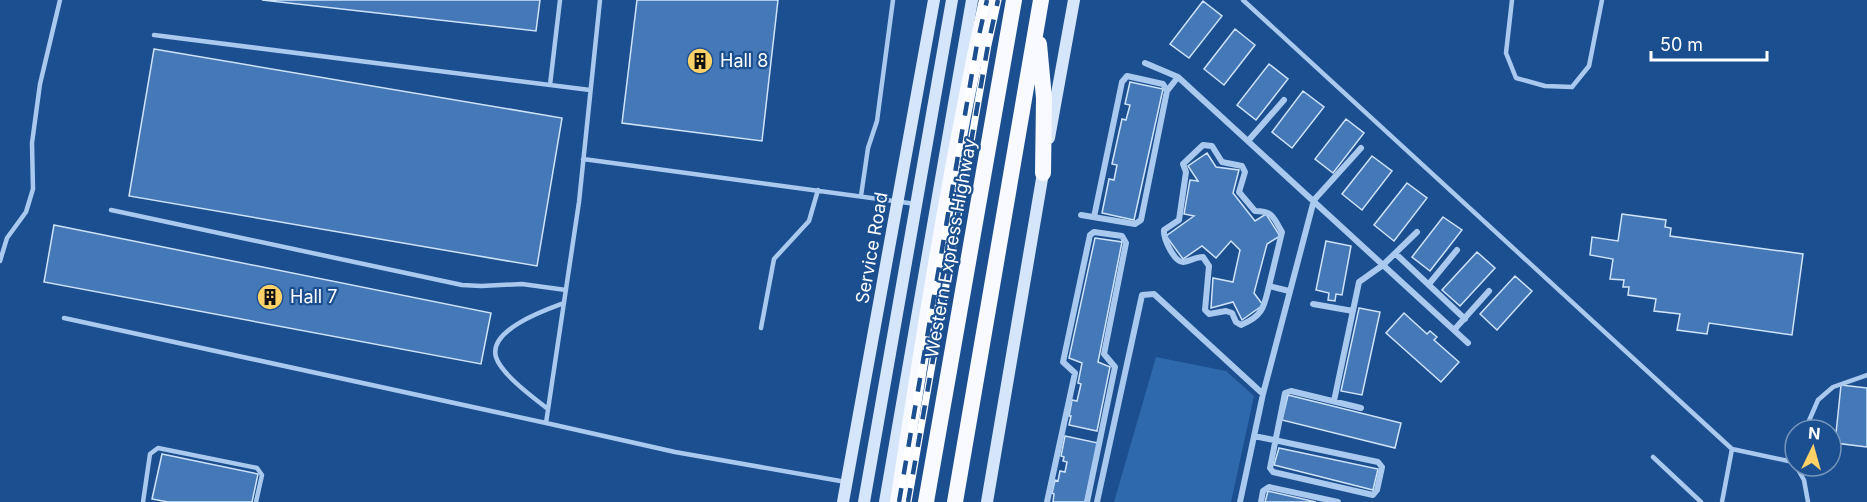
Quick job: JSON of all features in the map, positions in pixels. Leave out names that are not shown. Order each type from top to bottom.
[{"type":"highway","points":[[898,502],[930,298],[967,86],[987,0]]},
{"type":"highway","name":"Western Express Highway","points":[[927,494],[1014,0]]},
{"type":"highway","points":[[956,495],[1041,0]]},
{"type":"highway","points":[[1036,25],[1044,98],[1043,172]]},
{"type":"main road","name":"Service Road","points":[[843,502],[934,0]]},
{"type":"main road","points":[[864,502],[952,0]]},
{"type":"main road","points":[[885,502],[972,0]]},
{"type":"main road","points":[[987,502],[1074,0]]},
{"type":"main road","points":[[885,272],[904,275]]},
{"type":"street","points":[[1145,63],[1178,76],[1468,343]]},
{"type":"street","points":[[1094,217],[1122,82],[1127,76],[1163,84],[1167,92]]},
{"type":"street","points":[[1081,214],[1135,224],[1141,220],[1167,92],[1178,76]]},
{"type":"street","points":[[1248,141],[1284,100]]},
{"type":"street","points":[[1203,145],[1212,146],[1222,162],[1242,166],[1245,172],[1239,192],[1255,211],[1267,211],[1272,214],[1282,232],[1269,286],[1263,310],[1248,322],[1241,325],[1236,322],[1232,313],[1226,311],[1209,314],[1205,310],[1209,266],[1203,257],[1184,262],[1178,260],[1163,238],[1164,230],[1179,220],[1186,172],[1183,164],[1203,145]]},
{"type":"street","points":[[1240,502],[1263,394],[1314,200],[1360,148]]},
{"type":"street","points":[[1047,502],[1075,373],[1063,362],[1090,235],[1094,232],[1122,236],[1126,243],[1104,354],[1115,367],[1087,502]]},
{"type":"street","points":[[1334,400],[1359,282],[1396,254],[1417,232]]},
{"type":"street","points":[[1429,284],[1457,250]]},
{"type":"street","points":[[1396,254],[1465,319]]},
{"type":"street","points":[[1269,286],[1289,291]]},
{"type":"street","points":[[1454,330],[1489,291]]},
{"type":"street","points":[[1097,502],[1142,295],[1154,294],[1263,394]]},
{"type":"street","points":[[1313,304],[1353,311]]},
{"type":"street","points":[[1254,436],[1274,440],[1378,462],[1383,467],[1377,490],[1373,495],[1273,471],[1270,468],[1274,440],[1285,393],[1291,391],[1361,408]]},
{"type":"street","points":[[1261,502],[1263,491],[1269,487],[1338,502]]},
{"type":"lane","points":[[0,261],[7,238],[26,212],[33,189],[32,144],[40,84],[60,0]]},
{"type":"lane","points":[[550,85],[560,0]]},
{"type":"lane","points":[[546,423],[579,202],[600,0]]},
{"type":"lane","points":[[861,196],[868,148],[877,121],[893,0]]},
{"type":"lane","points":[[1243,0],[1732,449],[1783,460]]},
{"type":"lane","points":[[1512,0],[1506,53],[1516,78],[1545,86],[1572,87],[1589,66],[1602,0]]},
{"type":"lane","points":[[154,35],[590,90]]},
{"type":"lane","points":[[583,159],[917,204]]},
{"type":"lane","points":[[761,328],[774,259],[809,221],[818,190]]},
{"type":"lane","points":[[111,210],[462,285],[522,284],[566,290]]},
{"type":"lane","points":[[548,409],[502,368],[496,357],[495,349],[499,339],[513,327],[542,311],[564,303]]},
{"type":"lane","points":[[64,318],[675,452],[847,482]]},
{"type":"lane","points":[[1810,418],[1818,400],[1833,387],[1867,375]]},
{"type":"lane","points":[[142,502],[150,454],[158,448],[257,468],[262,475],[256,502]]},
{"type":"lane","points":[[1721,501],[1732,449]]},
{"type":"lane","points":[[1653,457],[1701,502]]},
{"type":"lane","points":[[1803,478],[1808,502]]},
{"type":"shaded area","points":[[1156,357],[1226,371],[1254,396],[1231,502],[1114,502]]},
{"type":"building","points":[[262,0],[540,0],[536,31]]},
{"type":"building","name":"Hall 8","points":[[637,0],[778,0],[762,141],[622,123]]},
{"type":"building","points":[[1203,1],[1222,16],[1189,58],[1170,44]]},
{"type":"building","points":[[1235,29],[1255,45],[1224,85],[1204,69]]},
{"type":"building","points":[[154,49],[562,118],[537,266],[129,196]]},
{"type":"building","points":[[1269,64],[1288,79],[1256,120],[1237,105]]},
{"type":"building","points":[[1130,82],[1163,89],[1134,220],[1102,213],[1109,179],[1114,180],[1117,165],[1112,164],[1122,119],[1126,120],[1130,105],[1125,104]]},
{"type":"building","points":[[1303,91],[1324,107],[1292,148],[1272,132]]},
{"type":"building","points":[[1346,119],[1364,133],[1333,173],[1315,159]]},
{"type":"building","points":[[1207,153],[1216,167],[1239,170],[1233,193],[1255,221],[1266,214],[1280,236],[1267,244],[1254,293],[1263,305],[1242,320],[1233,302],[1211,308],[1213,278],[1233,282],[1240,250],[1231,241],[1216,258],[1202,246],[1183,259],[1166,236],[1194,216],[1184,214],[1190,180],[1198,181],[1188,166]]},
{"type":"building","points":[[1372,156],[1392,171],[1362,210],[1342,194]]},
{"type":"building","points":[[1407,183],[1427,198],[1394,241],[1374,225]]},
{"type":"building","points":[[1622,214],[1666,220],[1665,227],[1671,228],[1670,236],[1803,254],[1792,335],[1709,323],[1707,334],[1677,330],[1680,314],[1654,311],[1656,299],[1628,295],[1629,287],[1623,287],[1624,280],[1610,279],[1613,259],[1590,255],[1592,237],[1618,241]]},
{"type":"building","points":[[1443,217],[1462,230],[1430,271],[1412,257]]},
{"type":"building","name":"Hall 7","points":[[54,225],[491,313],[481,364],[44,282]]},
{"type":"building","points":[[1095,238],[1122,242],[1098,362],[1110,367],[1097,431],[1069,425],[1072,400],[1077,401],[1081,384],[1078,383],[1082,363],[1069,358]]},
{"type":"building","points":[[1326,241],[1351,246],[1342,295],[1336,294],[1335,301],[1328,300],[1329,293],[1316,290]]},
{"type":"building","points":[[1477,252],[1495,268],[1460,306],[1442,290]]},
{"type":"building","points":[[1515,276],[1532,291],[1497,330],[1480,314]]},
{"type":"building","points":[[1359,308],[1380,312],[1362,395],[1341,391]]},
{"type":"building","points":[[1404,313],[1427,334],[1430,331],[1437,337],[1434,340],[1459,362],[1441,382],[1386,333]]},
{"type":"building","points":[[1841,385],[1867,388],[1867,447],[1843,444],[1843,418],[1838,418]]},
{"type":"building","points":[[1288,395],[1401,423],[1395,448],[1282,420]]},
{"type":"building","points":[[1065,436],[1098,443],[1085,502],[1053,502],[1054,494],[1052,493],[1055,480],[1058,481],[1060,471],[1065,472],[1067,462],[1063,461],[1064,457],[1061,456]]},
{"type":"building","points":[[1279,448],[1378,469],[1373,490],[1274,465]]},
{"type":"building","points":[[162,454],[258,474],[252,502],[168,502],[152,499]]},
{"type":"building","points":[[1268,491],[1316,502],[1265,502]]},
{"type":"railway","points":[[899,502],[977,44],[987,0]]},
{"type":"railway","points":[[908,502],[988,45],[998,0]]},
{"type":"place","name":"Hall 8","points":[[700,61]]},
{"type":"place","name":"Hall 7","points":[[270,297]]}]
